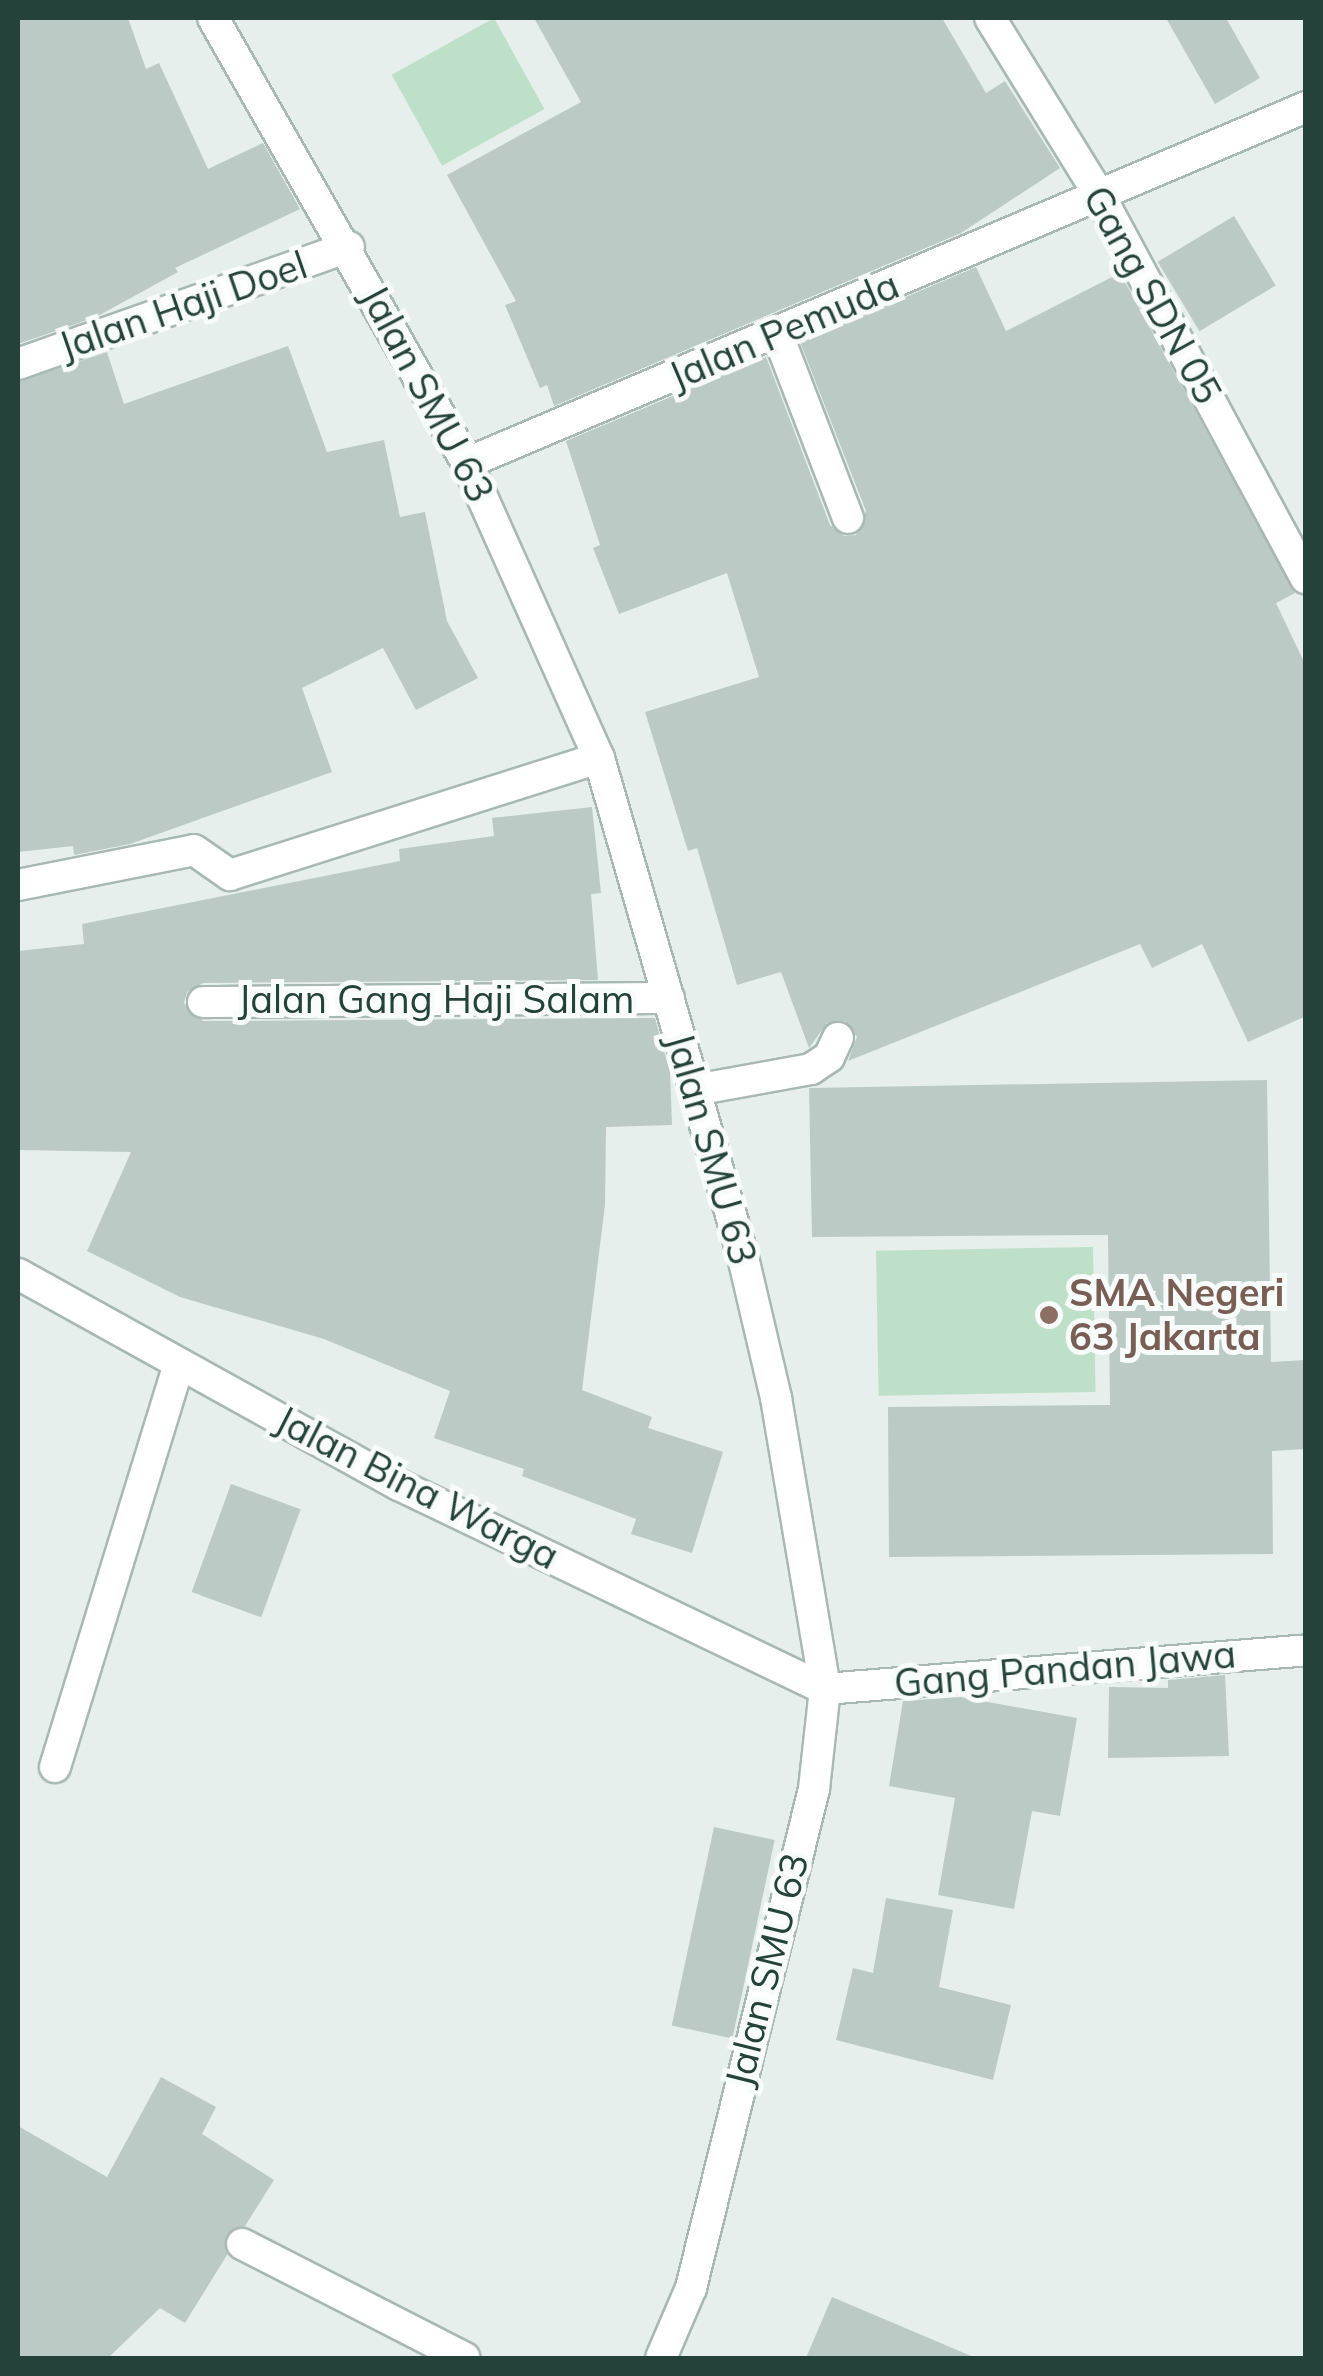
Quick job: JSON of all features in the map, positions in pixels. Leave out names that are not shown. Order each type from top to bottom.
[{"type":"street","name":"Jalan SMU 63","points":[[212,18],[349,247],[467,463],[599,758],[695,1090],[776,1398],[825,1689],[814,1789],[716,2170],[690,2288],[661,2358]]},
{"type":"street","name":"Gang SDN 05","points":[[990,18],[1101,198],[1306,578]]},
{"type":"street","name":"Jalan Pemuda","points":[[467,463],[1101,198],[1306,106]]},
{"type":"street","name":"Jalan Haji Doel","points":[[18,364],[349,247]]},
{"type":"street","points":[[778,333],[848,518]]},
{"type":"street","points":[[18,885],[194,850],[230,875],[599,758]]},
{"type":"street","name":"Jalan Gang Haji Salam","points":[[203,1002],[668,998]]},
{"type":"street","points":[[695,1090],[811,1069],[829,1057],[838,1038]]},
{"type":"street","name":"Jalan Bina Warga","points":[[18,1274],[399,1486],[825,1689]]},
{"type":"street","points":[[56,1767],[179,1365]]},
{"type":"street","name":"Gang Pandan Jawa","points":[[825,1689],[1306,1650]]},
{"type":"street","points":[[242,2244],[465,2358]]},
{"type":"green space","points":[[494,18],[544,109],[442,166],[392,75]]},
{"type":"green space","points":[[1093,1247],[1096,1392],[879,1396],[876,1251]]},
{"type":"building","points":[[18,18],[128,18],[146,69],[159,63],[208,169],[263,143],[300,209],[175,268],[178,272],[96,317],[18,344]]},
{"type":"building","points":[[534,18],[942,18],[986,93],[1005,81],[1060,168],[961,233],[554,406],[547,385],[540,388],[505,305],[516,301],[447,175],[581,102]]},
{"type":"building","points":[[1166,18],[1226,18],[1260,78],[1215,104]]},
{"type":"building","points":[[1234,216],[1276,285],[1199,331],[1158,262]]},
{"type":"building","points":[[976,267],[1006,331],[1120,273],[1295,593],[1276,603],[1306,666],[1306,1016],[1248,1042],[1202,944],[1152,968],[1140,944],[848,1061],[857,1037],[845,1021],[827,1023],[809,1048],[781,972],[737,985],[697,848],[688,851],[645,712],[759,677],[727,573],[619,614],[593,548],[600,545],[566,441],[766,357],[830,525],[844,536],[856,535],[866,511],[800,342]]},
{"type":"building","points":[[288,346],[327,452],[384,440],[400,517],[425,512],[447,621],[478,678],[416,710],[383,648],[302,688],[332,772],[130,844],[74,855],[73,846],[18,852],[18,382],[107,352],[124,404]]},
{"type":"building","points":[[592,807],[601,893],[591,894],[598,980],[203,983],[187,992],[184,1003],[203,1021],[655,1018],[670,1072],[672,1125],[606,1127],[605,1205],[582,1390],[652,1417],[648,1428],[723,1452],[692,1553],[631,1534],[636,1519],[522,1476],[524,1469],[434,1438],[450,1391],[324,1339],[180,1297],[87,1251],[131,1152],[18,1150],[18,951],[84,944],[82,924],[400,861],[399,849],[494,836],[492,818]]},
{"type":"building","name":"SMA Negeri 63 Jakarta","points":[[1267,1080],[1271,1362],[1306,1360],[1306,1449],[1272,1451],[1273,1554],[889,1557],[888,1407],[1110,1405],[1108,1235],[812,1237],[809,1088]]},
{"type":"building","points":[[231,1484],[301,1509],[261,1617],[192,1592]]},
{"type":"building","points":[[1225,1675],[1229,1756],[1108,1758],[1109,1687],[1168,1688],[1168,1680]]},
{"type":"building","points":[[960,1697],[1077,1718],[1060,1816],[1032,1811],[1014,1909],[938,1895],[955,1798],[889,1786],[903,1701]]},
{"type":"building","points":[[714,1827],[775,1840],[732,2038],[672,2026]]},
{"type":"building","points":[[886,1898],[953,1910],[939,1987],[1011,2005],[993,2080],[836,2040],[853,1968],[873,1973]]},
{"type":"building","points":[[161,2077],[216,2107],[202,2134],[274,2180],[245,2226],[226,2235],[227,2255],[185,2323],[160,2308],[108,2358],[18,2358],[18,2126],[107,2177]]},
{"type":"building","points":[[832,2297],[976,2358],[806,2358]]},
{"type":"place","name":"SMA Negeri 63 Jakarta","points":[[1049,1315]]}]
